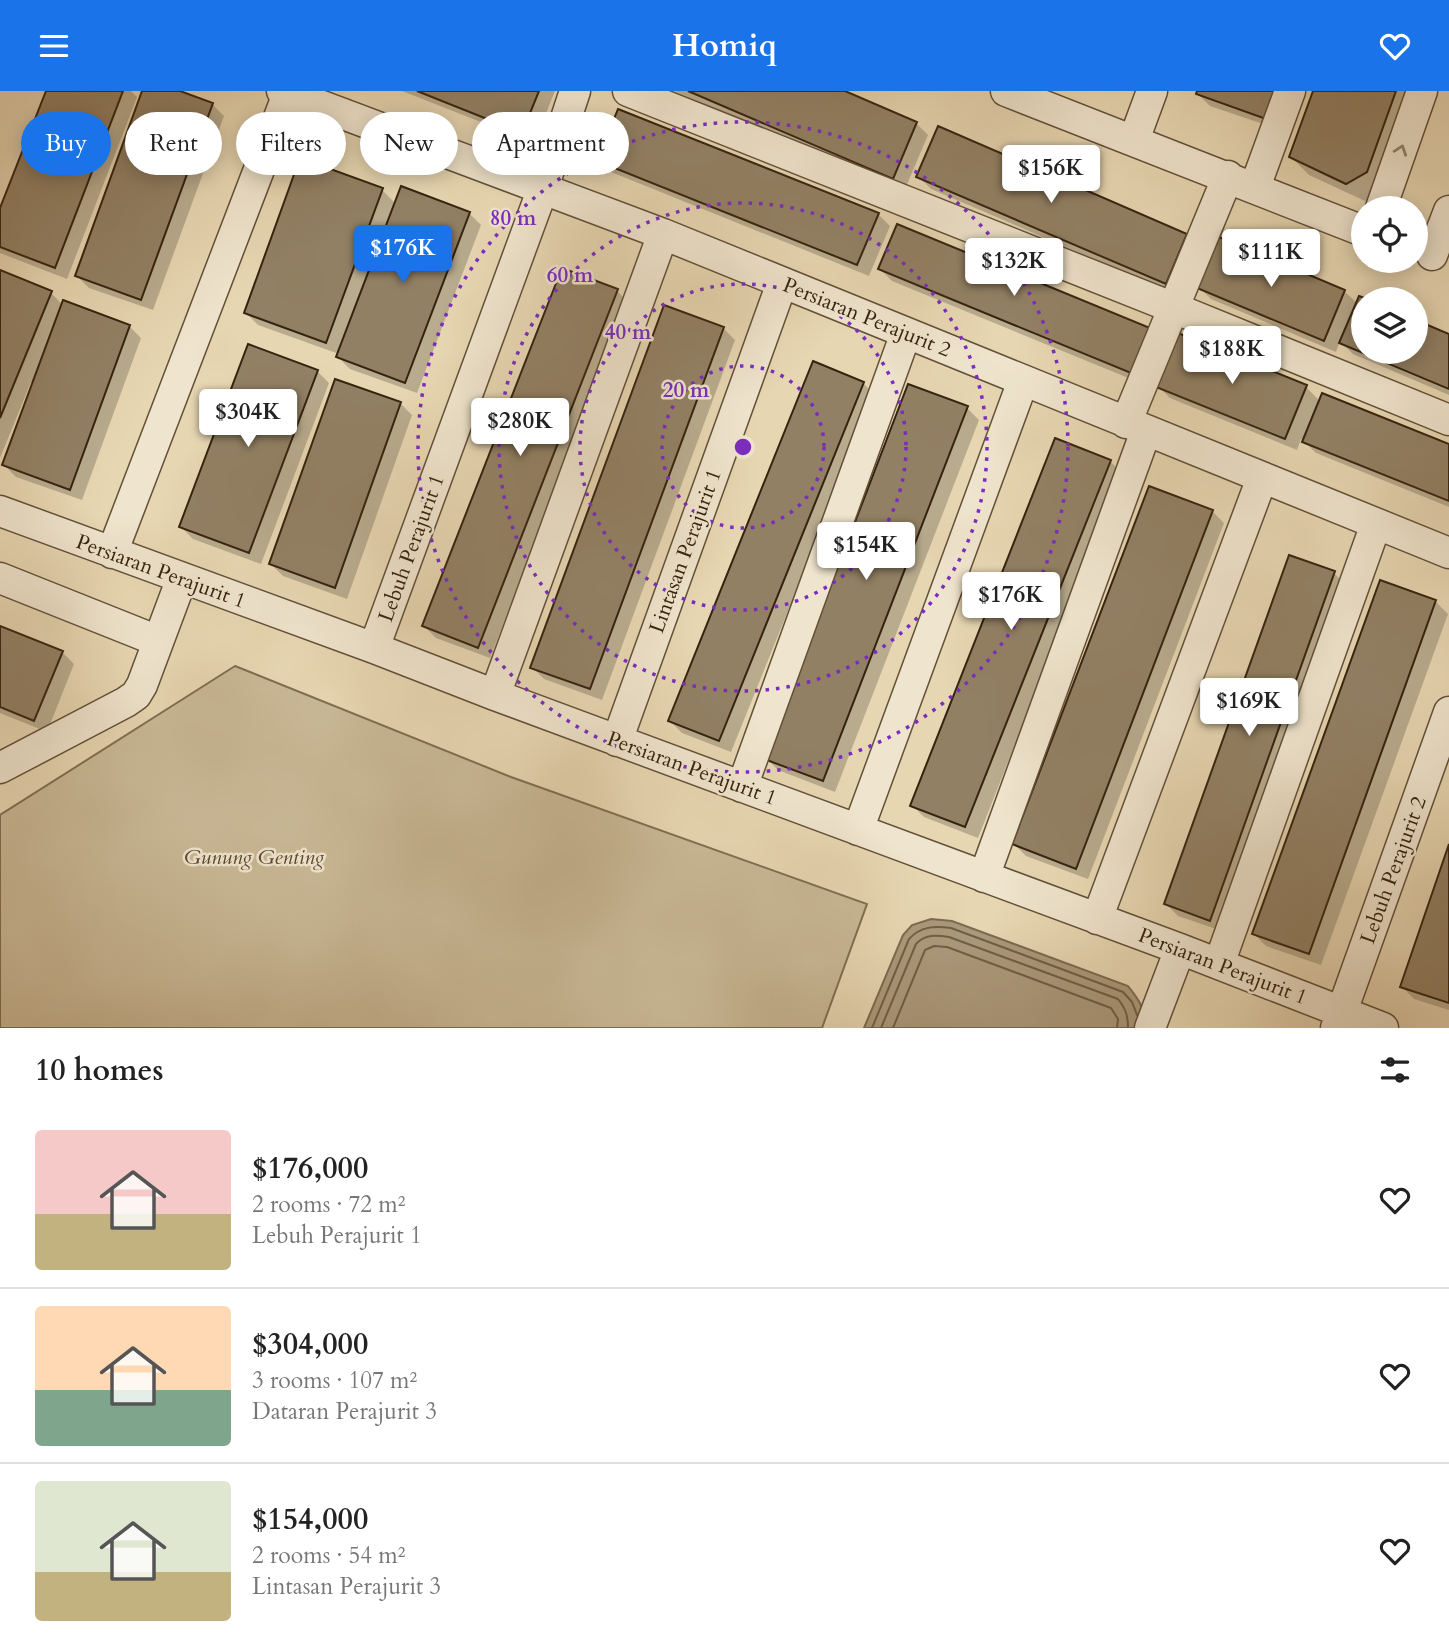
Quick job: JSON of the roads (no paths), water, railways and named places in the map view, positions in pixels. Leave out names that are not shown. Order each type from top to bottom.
[{"type":"street","name":"Lebuh Perajurit 1","points":[[374,648],[543,188],[575,91]]},
{"type":"street","points":[[628,91],[1449,420]]},
{"type":"street","points":[[1006,91],[1351,226]]},
{"type":"street","points":[[1135,140],[1152,91]]},
{"type":"street","points":[[984,877],[1174,308],[1290,91]]},
{"type":"street","points":[[1385,196],[1422,91]]},
{"type":"street","name":"Persiaran Perajurit 2","points":[[285,92],[663,234],[1449,553]]},
{"type":"street","points":[[112,553],[285,92]]},
{"type":"street","points":[[1432,256],[1449,211]]},
{"type":"street","points":[[495,695],[663,234]]},
{"type":"street","name":"Lintasan Perajurit 1","points":[[617,741],[782,283]]},
{"type":"street","points":[[742,787],[906,333]]},
{"type":"street","points":[[858,830],[1023,381]]},
{"type":"street","points":[[1097,919],[1262,478]]},
{"type":"street","name":"Persiaran Perajurit 1","points":[[0,511],[1219,964],[1339,1020],[1383,1028]]},
{"type":"street","points":[[1219,964],[1376,524]]},
{"type":"street","points":[[0,578],[158,641]]},
{"type":"street","points":[[0,768],[131,699],[139,690],[182,578]]},
{"type":"street","name":"Lebuh Perajurit 2","points":[[1339,1020],[1449,712]]},
{"type":"street","points":[[1150,1028],[1180,950]]},
{"type":"water","points":[[931,919],[952,921],[1128,986],[1141,1005],[1143,1028],[864,1028],[903,935],[912,925]]},
{"type":"park label","name":"Gunung Genting","points":[[254,857]]}]
